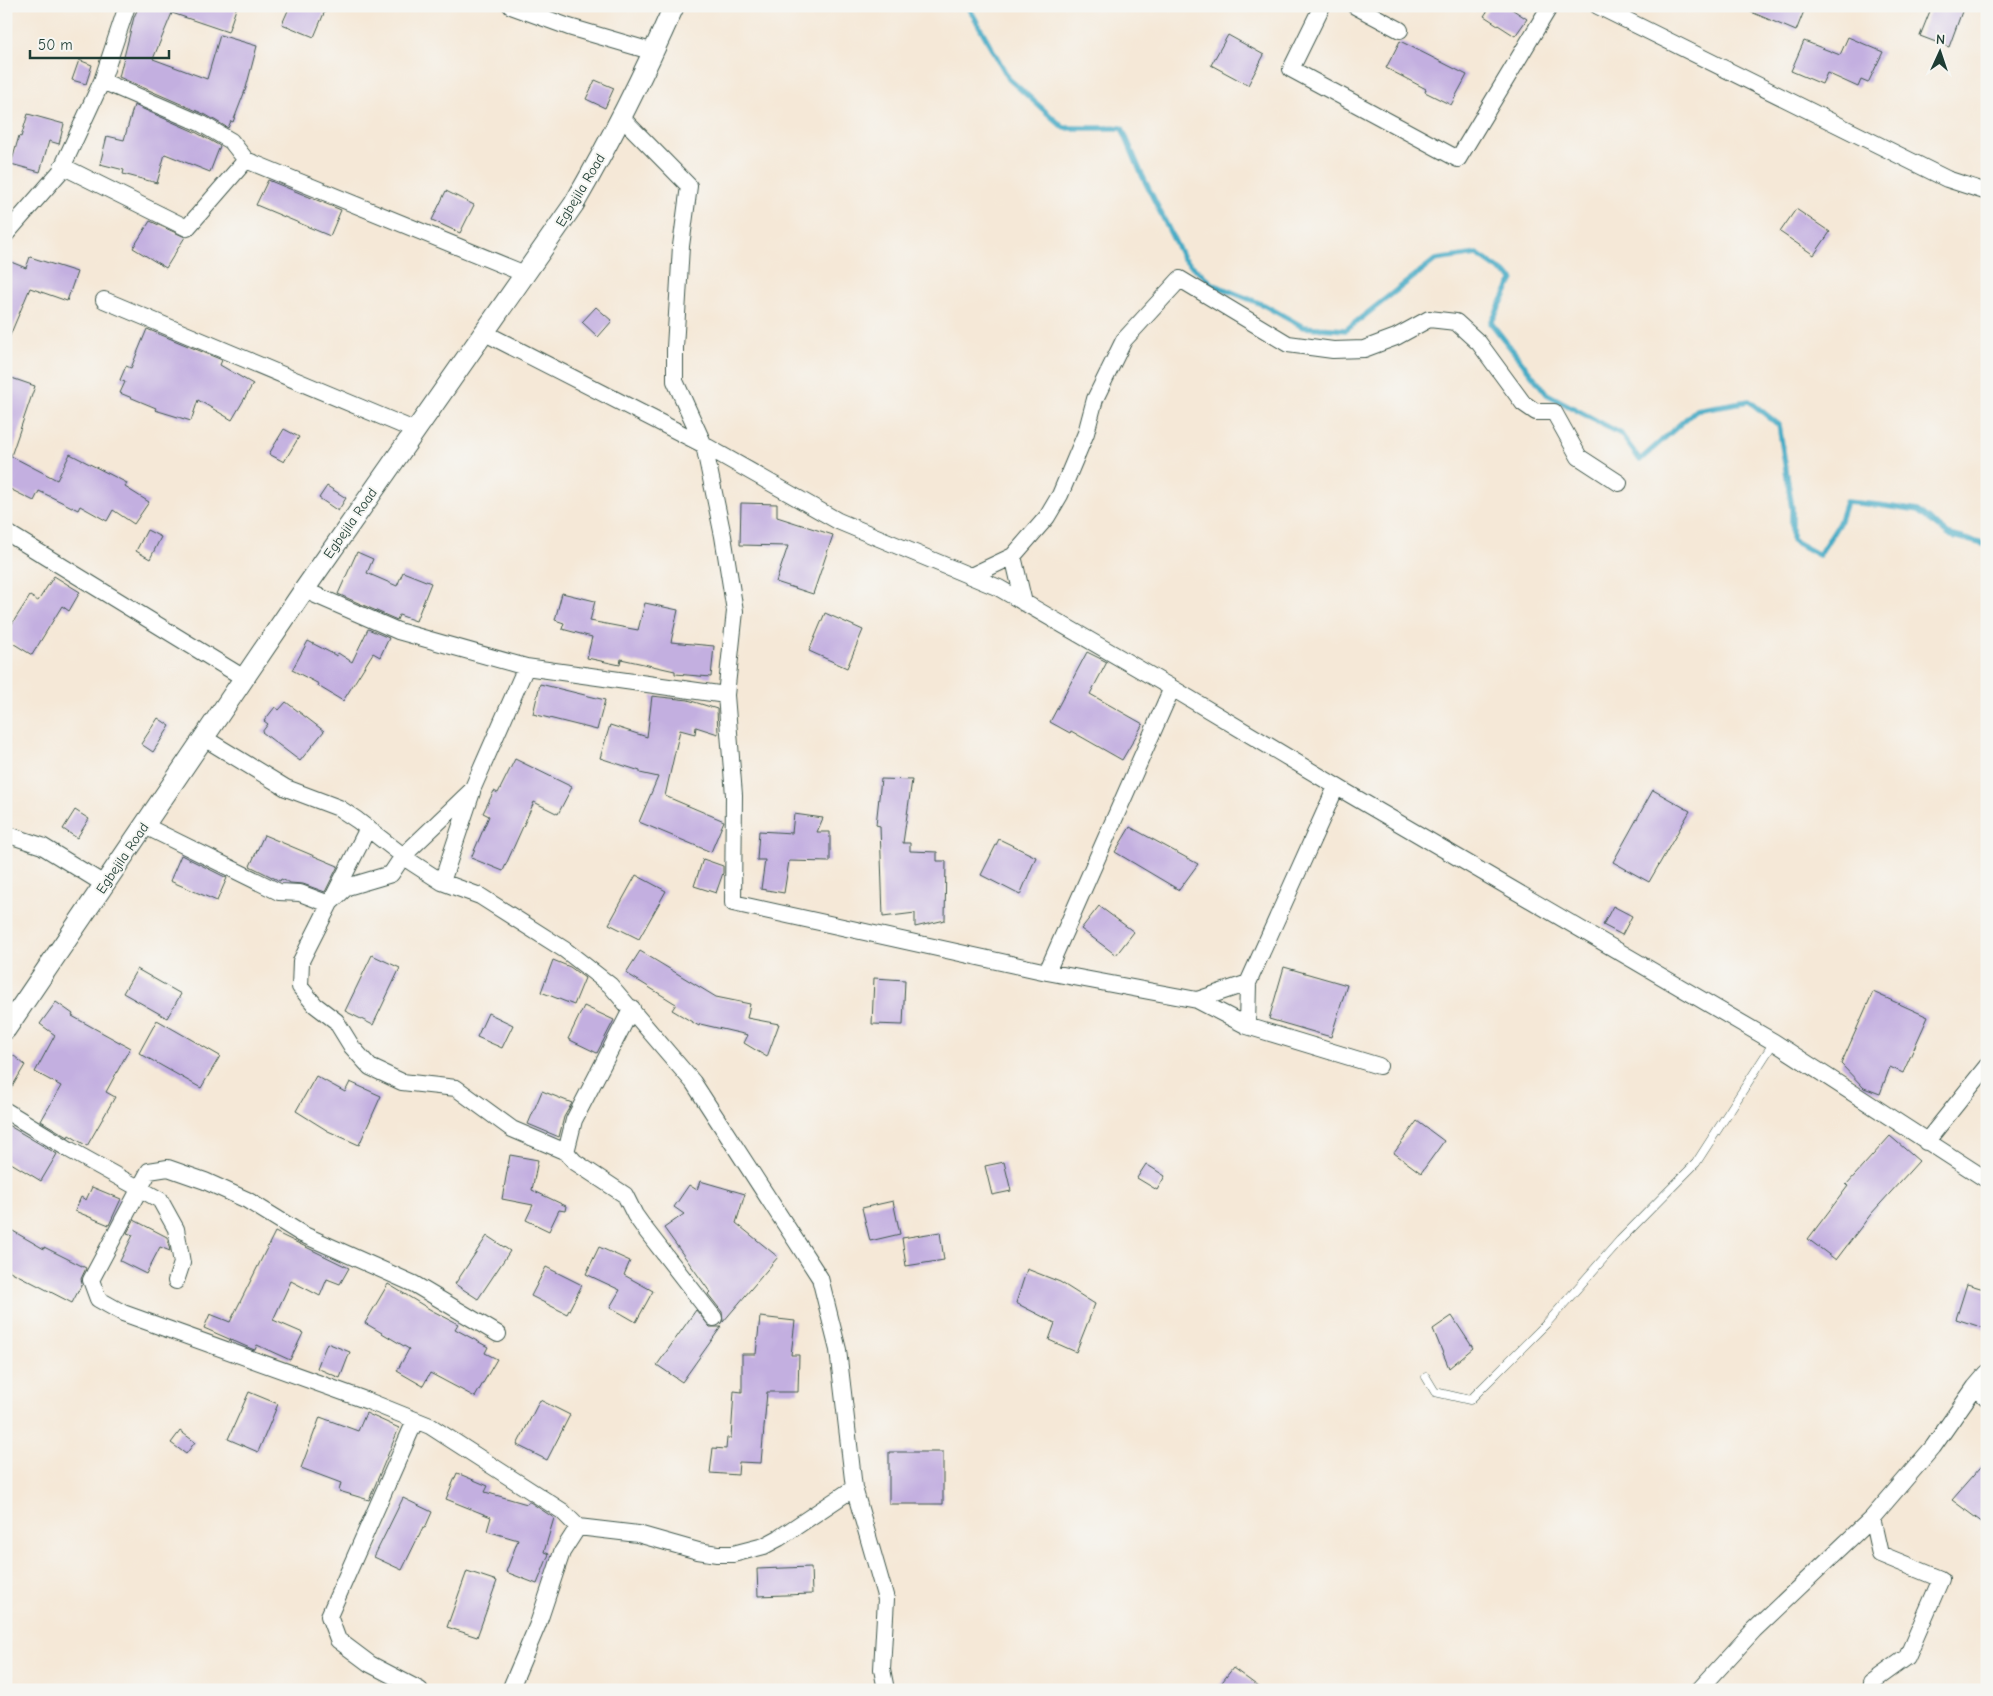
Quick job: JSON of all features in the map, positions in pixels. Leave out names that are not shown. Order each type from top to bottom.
[{"type":"street","points":[[6,234],[60,172],[102,81],[127,6]]},
{"type":"street","points":[[511,6],[569,27],[654,52]]},
{"type":"street","name":"Egbejila Road","points":[[6,1029],[414,430],[574,204],[654,52],[674,6]]},
{"type":"street","points":[[1322,6],[1291,69],[1458,159],[1550,6]]},
{"type":"street","points":[[1355,6],[1400,30]]},
{"type":"street","points":[[1598,6],[1947,179],[1987,192]]},
{"type":"street","points":[[102,81],[202,124],[231,140],[246,160],[525,274]]},
{"type":"street","points":[[621,117],[689,186],[681,246],[675,348],[676,381],[704,445],[723,536],[735,611],[726,695],[734,795],[733,903],[1047,972],[1197,1000],[1247,1026],[1379,1066]]},
{"type":"street","points":[[62,166],[187,228],[246,160]]},
{"type":"street","points":[[971,576],[1013,556],[1047,517],[1060,495],[1086,432],[1095,399],[1124,340],[1180,278],[1202,294],[1288,344],[1333,350],[1364,349],[1396,337],[1429,319],[1456,322],[1478,343],[1523,403],[1536,412],[1554,412],[1579,458],[1619,483]]},
{"type":"street","points":[[104,300],[414,430]]},
{"type":"street","points":[[483,332],[704,445],[838,521],[999,588],[1774,1042],[1987,1180]]},
{"type":"street","points":[[6,532],[244,678]]},
{"type":"street","points":[[1013,556],[1024,603]]},
{"type":"street","points":[[304,590],[398,631],[526,667],[726,695]]},
{"type":"street","points":[[442,882],[472,790],[526,667]]},
{"type":"street","points":[[1047,972],[1172,688]]},
{"type":"street","points":[[204,738],[286,788],[339,808],[442,882],[480,896],[565,950],[610,985],[632,1008],[693,1082],[820,1278],[838,1350],[854,1488],[886,1599],[882,1669],[886,1690]]},
{"type":"street","points":[[1247,1026],[1248,983],[1336,787]]},
{"type":"street","points":[[329,904],[347,887],[391,874],[404,856],[472,790]]},
{"type":"street","points":[[143,826],[278,892],[300,893],[329,904]]},
{"type":"street","points":[[368,828],[301,961],[300,987],[315,1005],[336,1021],[352,1048],[370,1067],[402,1082],[456,1088],[512,1129],[566,1152],[575,1162],[625,1196],[645,1229],[714,1318]]},
{"type":"street","points":[[6,834],[42,846],[104,884]]},
{"type":"street","points":[[1197,1000],[1248,983]]},
{"type":"street","points":[[566,1152],[574,1120],[632,1008]]},
{"type":"street","points":[[1926,1142],[1987,1066]]},
{"type":"street","points":[[6,1111],[70,1150],[160,1200],[176,1229],[182,1263],[176,1280]]},
{"type":"street","points":[[498,1334],[414,1284],[302,1234],[246,1200],[205,1181],[168,1168],[149,1171],[91,1280],[98,1299],[123,1313],[368,1401],[442,1433],[452,1442],[562,1511],[578,1527],[638,1534],[698,1551],[733,1554],[764,1546],[779,1538],[854,1488]]},
{"type":"street","points":[[1699,1690],[1754,1630],[1872,1518],[1933,1446],[1974,1387],[1987,1373]]},
{"type":"street","points":[[1974,1387],[1987,1398]]},
{"type":"street","points":[[415,1421],[329,1616],[338,1640],[370,1664],[420,1690]]},
{"type":"street","points":[[1870,1690],[1871,1683],[1907,1657],[1941,1579],[1880,1554],[1872,1518]]},
{"type":"street","points":[[510,1690],[538,1624],[562,1552],[578,1527]]},
{"type":"lane","points":[[1426,1377],[1435,1392],[1470,1400],[1546,1324],[1620,1240],[1696,1163],[1774,1042]]},
{"type":"building","points":[[139,6],[237,6],[228,32],[172,13],[153,59],[207,79],[220,35],[257,46],[246,88],[233,122],[231,121],[228,128],[206,115],[119,77],[134,17]]},
{"type":"building","points":[[290,6],[327,6],[314,37],[282,24]]},
{"type":"building","points":[[1491,6],[1507,6],[1527,19],[1515,36],[1484,16]]},
{"type":"building","points":[[1737,6],[1806,6],[1796,31]]},
{"type":"building","points":[[1932,6],[1964,6],[1949,47],[1920,36]]},
{"type":"building","points":[[1228,35],[1264,55],[1248,85],[1211,65]]},
{"type":"building","points":[[1848,37],[1883,52],[1868,83],[1861,80],[1858,87],[1827,73],[1822,84],[1791,71],[1804,41],[1840,55]]},
{"type":"building","points":[[1400,41],[1467,75],[1451,105],[1425,92],[1426,89],[1386,68]]},
{"type":"building","points":[[79,60],[92,65],[86,84],[72,80]]},
{"type":"building","points":[[595,80],[614,88],[605,108],[586,99]]},
{"type":"building","points":[[134,105],[197,133],[220,146],[210,172],[165,154],[157,183],[123,174],[124,170],[100,164],[107,136],[124,140]]},
{"type":"building","points":[[28,114],[64,124],[59,144],[49,141],[40,172],[11,164]]},
{"type":"building","points":[[268,180],[341,210],[330,236],[256,205]]},
{"type":"building","points":[[446,191],[474,205],[460,233],[432,220]]},
{"type":"building","points":[[1796,209],[1830,232],[1814,255],[1780,232]]},
{"type":"building","points":[[150,221],[185,237],[166,268],[133,248]]},
{"type":"building","points":[[30,257],[77,272],[67,301],[30,288],[6,345],[6,260],[26,268]]},
{"type":"building","points":[[596,307],[612,321],[598,337],[582,322]]},
{"type":"building","points":[[147,329],[222,360],[220,365],[253,384],[232,420],[198,400],[191,421],[155,410],[156,408],[120,393],[125,382],[120,380],[126,366],[131,368]]},
{"type":"building","points":[[6,376],[35,386],[11,456],[57,480],[70,454],[127,483],[125,487],[149,502],[134,524],[113,510],[107,521],[80,506],[78,510],[39,491],[34,501],[6,487]]},
{"type":"building","points":[[284,429],[299,437],[284,462],[269,454]]},
{"type":"building","points":[[327,486],[346,498],[338,511],[319,498]]},
{"type":"building","points":[[741,503],[777,504],[777,517],[833,535],[813,594],[776,582],[788,546],[740,545]]},
{"type":"building","points":[[147,530],[161,537],[150,559],[136,551]]},
{"type":"building","points":[[357,552],[373,559],[367,573],[397,586],[403,572],[431,583],[416,621],[399,615],[397,620],[338,594]]},
{"type":"building","points":[[54,576],[80,592],[69,611],[62,606],[32,655],[6,639],[6,633],[30,596],[38,601]]},
{"type":"building","points":[[562,593],[595,601],[590,621],[638,630],[645,603],[678,610],[671,642],[714,646],[711,677],[675,674],[675,671],[621,659],[620,665],[587,658],[592,637],[562,629],[564,623],[555,620]]},
{"type":"building","points":[[825,613],[863,630],[847,668],[809,651]]},
{"type":"building","points":[[368,629],[389,638],[380,657],[373,653],[343,701],[318,686],[319,684],[292,670],[308,641],[337,656],[338,653],[352,662]]},
{"type":"building","points":[[1087,652],[1107,662],[1090,694],[1143,724],[1122,760],[1071,731],[1070,733],[1050,722]]},
{"type":"building","points":[[540,684],[605,700],[597,730],[533,714]]},
{"type":"building","points":[[652,696],[688,700],[717,709],[718,734],[696,727],[695,734],[680,730],[665,796],[724,821],[711,852],[639,822],[658,777],[640,773],[640,771],[600,758],[610,725],[647,737]]},
{"type":"building","points":[[286,702],[324,731],[300,761],[262,732],[268,724],[264,721],[275,707],[279,710]]},
{"type":"building","points":[[158,718],[170,726],[153,752],[141,744]]},
{"type":"building","points":[[515,759],[572,787],[558,814],[534,802],[503,871],[471,858],[489,816],[483,813],[494,791],[498,793]]},
{"type":"building","points":[[881,779],[912,780],[903,843],[910,843],[910,851],[937,852],[937,861],[946,861],[945,920],[915,927],[915,913],[883,917],[880,826],[876,825]]},
{"type":"building","points":[[1653,790],[1690,811],[1649,882],[1613,862]]},
{"type":"building","points":[[75,810],[89,819],[77,838],[63,829]]},
{"type":"building","points":[[794,814],[823,818],[817,832],[830,832],[830,862],[789,861],[784,893],[761,889],[765,860],[757,860],[759,831],[792,833]]},
{"type":"building","points":[[1130,827],[1198,864],[1179,890],[1115,852]]},
{"type":"building","points":[[264,835],[338,866],[325,892],[303,884],[290,883],[281,879],[280,881],[250,866]]},
{"type":"building","points":[[999,839],[1036,857],[1020,895],[981,875]]},
{"type":"building","points":[[181,855],[227,878],[217,901],[170,881]]},
{"type":"building","points":[[703,859],[723,866],[723,873],[716,893],[694,886]]},
{"type":"building","points":[[636,875],[666,891],[639,939],[609,924]]},
{"type":"building","points":[[1099,906],[1134,932],[1116,955],[1081,929]]},
{"type":"building","points":[[1613,906],[1632,916],[1622,935],[1603,925]]},
{"type":"building","points":[[640,951],[716,997],[750,1004],[747,1018],[779,1024],[767,1057],[744,1043],[748,1035],[700,1024],[699,1026],[672,1010],[676,1004],[626,973]]},
{"type":"building","points":[[372,955],[400,968],[373,1025],[345,1011]]},
{"type":"building","points":[[553,960],[570,967],[585,978],[574,1005],[541,992]]},
{"type":"building","points":[[1284,967],[1347,985],[1331,1037],[1269,1019]]},
{"type":"building","points":[[137,969],[181,994],[167,1018],[123,993]]},
{"type":"building","points":[[874,978],[905,980],[903,1025],[872,1024]]},
{"type":"building","points":[[1873,992],[1928,1017],[1903,1073],[1890,1067],[1880,1094],[1864,1088],[1841,1064]]},
{"type":"building","points":[[56,1002],[73,1014],[72,1016],[130,1048],[106,1092],[115,1097],[87,1146],[41,1121],[61,1086],[35,1072],[55,1035],[40,1024]]},
{"type":"building","points":[[584,1006],[614,1020],[597,1053],[568,1039]]},
{"type":"building","points":[[488,1013],[513,1025],[502,1048],[477,1037]]},
{"type":"building","points":[[157,1020],[220,1056],[201,1088],[139,1053]]},
{"type":"building","points":[[13,1055],[25,1065],[6,1097],[6,1063]]},
{"type":"building","points":[[316,1076],[345,1092],[350,1082],[381,1096],[359,1145],[328,1131],[296,1111]]},
{"type":"building","points":[[542,1091],[572,1103],[564,1117],[559,1137],[528,1124]]},
{"type":"building","points":[[1417,1121],[1444,1141],[1421,1173],[1394,1153]]},
{"type":"building","points":[[6,1124],[57,1154],[41,1181],[6,1160]]},
{"type":"building","points":[[1890,1136],[1919,1161],[1871,1214],[1836,1260],[1808,1239],[1848,1186],[1846,1185]]},
{"type":"building","points":[[510,1155],[538,1160],[532,1190],[566,1206],[565,1211],[559,1210],[549,1231],[526,1220],[533,1205],[502,1199]]},
{"type":"building","points":[[1004,1162],[1011,1191],[992,1195],[985,1166]]},
{"type":"building","points":[[1146,1164],[1165,1176],[1157,1190],[1137,1178]]},
{"type":"building","points":[[700,1181],[745,1194],[736,1223],[778,1257],[723,1322],[722,1312],[708,1294],[710,1292],[664,1228],[684,1214],[674,1207],[689,1185],[697,1190]]},
{"type":"building","points":[[92,1187],[121,1199],[109,1225],[75,1211],[81,1197],[86,1200]]},
{"type":"building","points":[[893,1201],[900,1234],[870,1241],[862,1208]]},
{"type":"building","points":[[134,1220],[167,1237],[170,1251],[160,1247],[146,1274],[120,1261],[133,1235],[127,1233]]},
{"type":"building","points":[[6,1227],[44,1249],[44,1247],[86,1268],[81,1279],[82,1284],[72,1303],[6,1269]]},
{"type":"building","points":[[275,1232],[349,1268],[340,1284],[327,1279],[320,1296],[291,1281],[273,1320],[303,1333],[290,1360],[257,1345],[255,1350],[252,1349],[204,1328],[210,1314],[230,1322]]},
{"type":"building","points":[[940,1232],[944,1260],[906,1266],[902,1238]]},
{"type":"building","points":[[487,1236],[510,1251],[478,1299],[455,1284]]},
{"type":"building","points":[[599,1247],[630,1261],[624,1275],[653,1291],[636,1322],[610,1307],[620,1290],[586,1274]]},
{"type":"building","points":[[546,1267],[582,1285],[567,1314],[531,1296]]},
{"type":"building","points":[[1027,1269],[1060,1282],[1095,1304],[1076,1352],[1049,1340],[1055,1323],[1016,1303]]},
{"type":"building","points":[[388,1284],[458,1324],[455,1329],[488,1347],[485,1353],[497,1359],[475,1397],[430,1373],[423,1386],[397,1371],[409,1349],[365,1323]]},
{"type":"building","points":[[1967,1284],[1987,1290],[1987,1329],[1956,1319]]},
{"type":"building","points":[[696,1310],[710,1327],[721,1327],[682,1382],[657,1365]]},
{"type":"building","points":[[1452,1316],[1473,1348],[1449,1368],[1433,1329]]},
{"type":"building","points":[[760,1317],[795,1321],[791,1355],[799,1355],[798,1392],[767,1392],[761,1463],[739,1462],[738,1475],[710,1473],[713,1448],[726,1449],[727,1438],[731,1438],[734,1391],[742,1392],[742,1354],[756,1354]]},
{"type":"building","points":[[327,1343],[350,1352],[340,1378],[317,1368]]},
{"type":"building","points":[[249,1392],[278,1404],[258,1452],[228,1439]]},
{"type":"building","points":[[540,1400],[570,1415],[547,1460],[517,1445]]},
{"type":"building","points":[[366,1413],[399,1428],[369,1500],[339,1491],[341,1483],[301,1468],[320,1417],[358,1431]]},
{"type":"building","points":[[180,1431],[195,1442],[186,1454],[171,1443]]},
{"type":"building","points":[[889,1452],[943,1452],[943,1504],[889,1504]]},
{"type":"building","points":[[1987,1460],[1987,1526],[1952,1500]]},
{"type":"building","points":[[457,1473],[488,1486],[485,1492],[527,1504],[530,1502],[554,1518],[544,1552],[549,1554],[537,1584],[506,1572],[518,1540],[487,1531],[491,1517],[446,1499]]},
{"type":"building","points":[[403,1498],[432,1512],[402,1570],[374,1557]]},
{"type":"building","points":[[811,1567],[812,1594],[758,1596],[757,1569]]},
{"type":"building","points":[[467,1571],[497,1581],[477,1637],[447,1627]]},
{"type":"building","points":[[1233,1668],[1263,1690],[1216,1690]]},
{"type":"waterway","points":[[968,6],[1009,79],[1064,128],[1122,128],[1141,173],[1183,258],[1214,285],[1264,305],[1303,327],[1346,330],[1435,260],[1477,254],[1513,279],[1491,323],[1547,394],[1621,434],[1640,460],[1696,410],[1749,401],[1779,425],[1792,508],[1792,540],[1819,555],[1839,523],[1846,502],[1918,511],[1949,535],[1987,545]]}]
